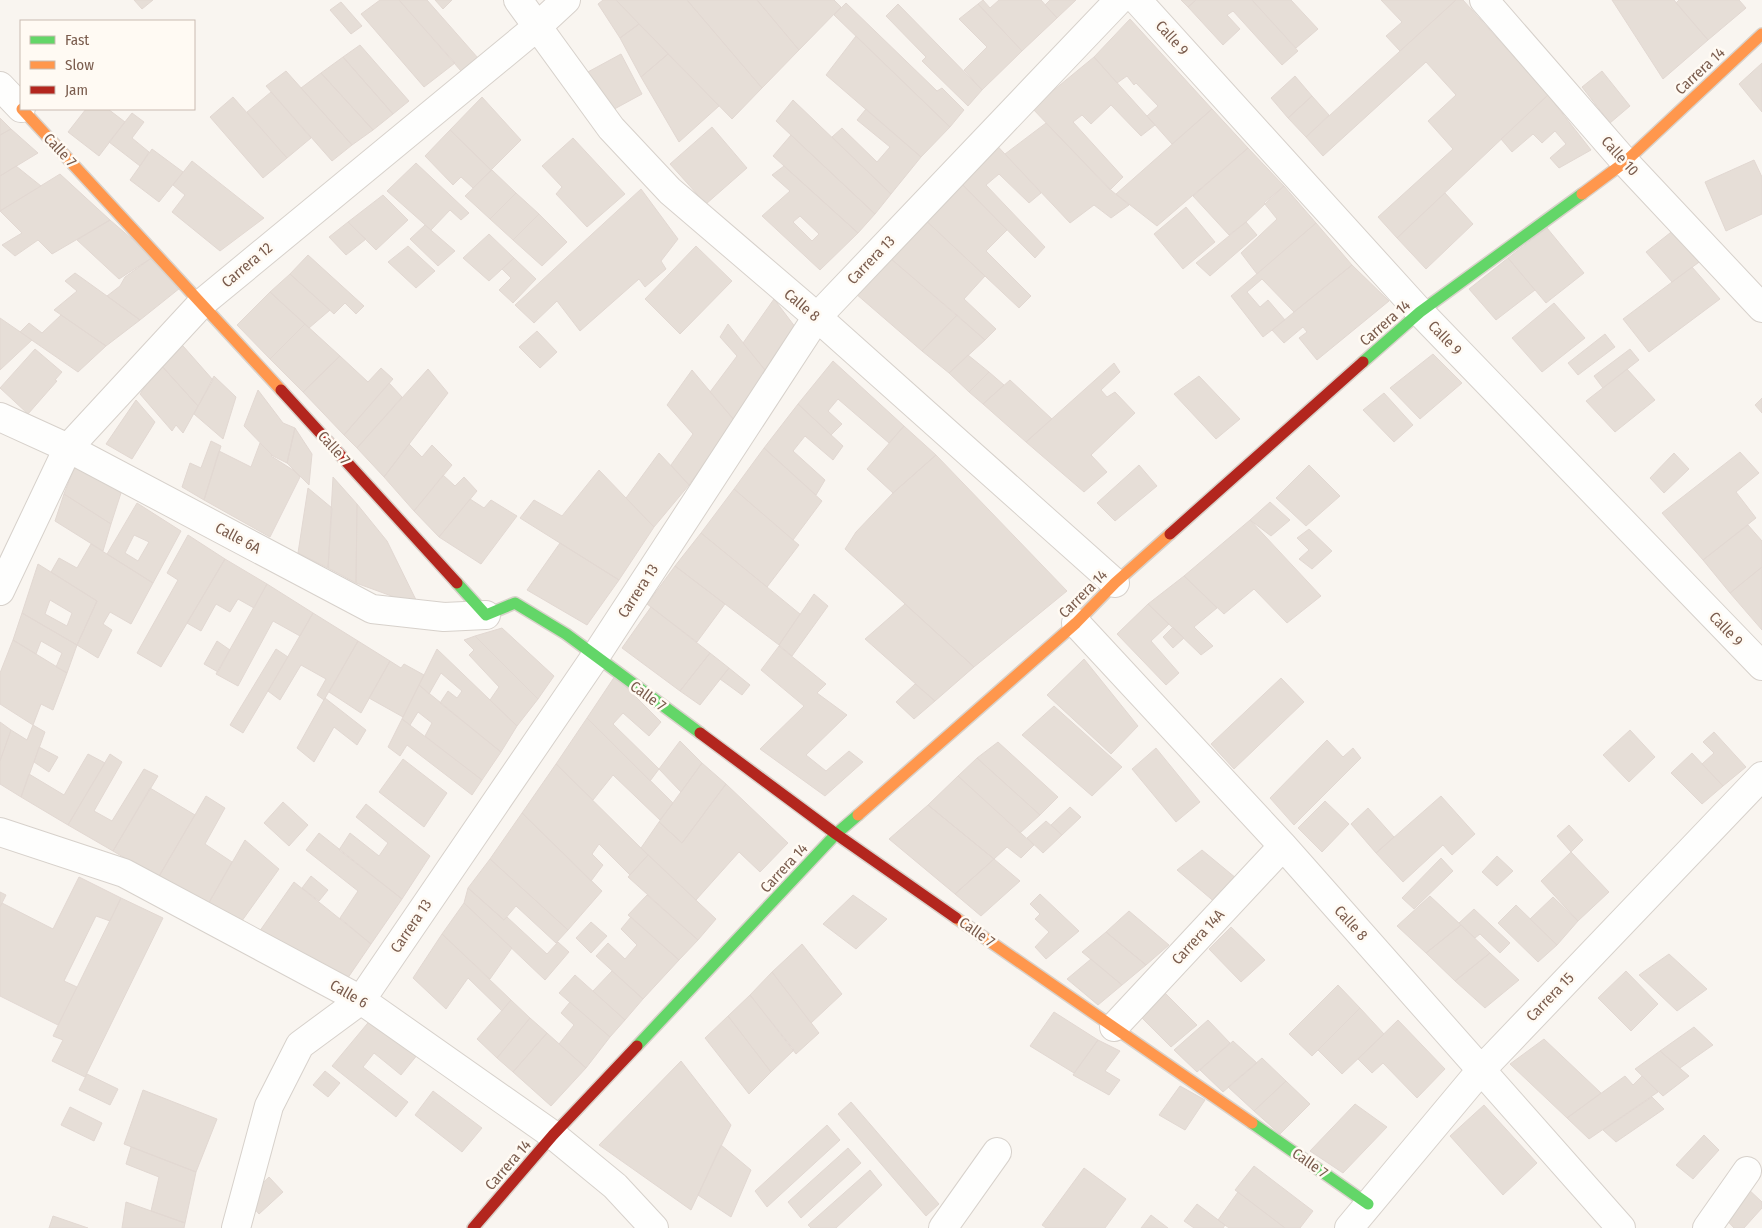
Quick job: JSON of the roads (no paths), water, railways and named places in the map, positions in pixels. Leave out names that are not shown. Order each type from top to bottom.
[{"type":"street","name":"Calle 8","points":[[518,0],[611,128],[670,191],[817,317],[1115,583]]},
{"type":"street","name":"Carrera 12","points":[[0,591],[68,448],[202,303],[538,26],[566,0]]},
{"type":"street","name":"Carrera 13","points":[[236,1228],[269,1106],[300,1045],[361,1000],[595,657],[817,317],[1119,0]]},
{"type":"street","name":"Calle 9","points":[[1137,0],[1420,312],[1762,666]]},
{"type":"street","name":"Calle 10","points":[[1484,0],[1625,162],[1762,308]]},
{"type":"street","name":"Carrera 14","points":[[473,1228],[553,1135],[836,834],[1076,623],[1115,583],[1420,312],[1625,162],[1762,34]]},
{"type":"street","name":"Calle 7","points":[[0,86],[20,108]]},
{"type":"street","name":"Calle 7","points":[[22,110],[202,303],[486,615],[516,603],[566,634],[836,834],[1368,1204]]},
{"type":"street","name":"Calle 6A","points":[[0,417],[68,448],[372,609],[444,617],[486,615]]},
{"type":"street","name":"Calle 8","points":[[1076,623],[1283,846],[1621,1228]]},
{"type":"street","name":"Carrera 15","points":[[1349,1228],[1481,1070],[1762,776]]},
{"type":"street","name":"Calle 6","points":[[0,832],[124,873],[361,1000],[553,1135],[615,1186],[654,1228]]},
{"type":"street","name":"Carrera 14A","points":[[1114,1027],[1283,846]]},
{"type":"street","points":[[943,1228],[997,1152]]},
{"type":"street","points":[[1707,1228],[1746,1171]]}]
